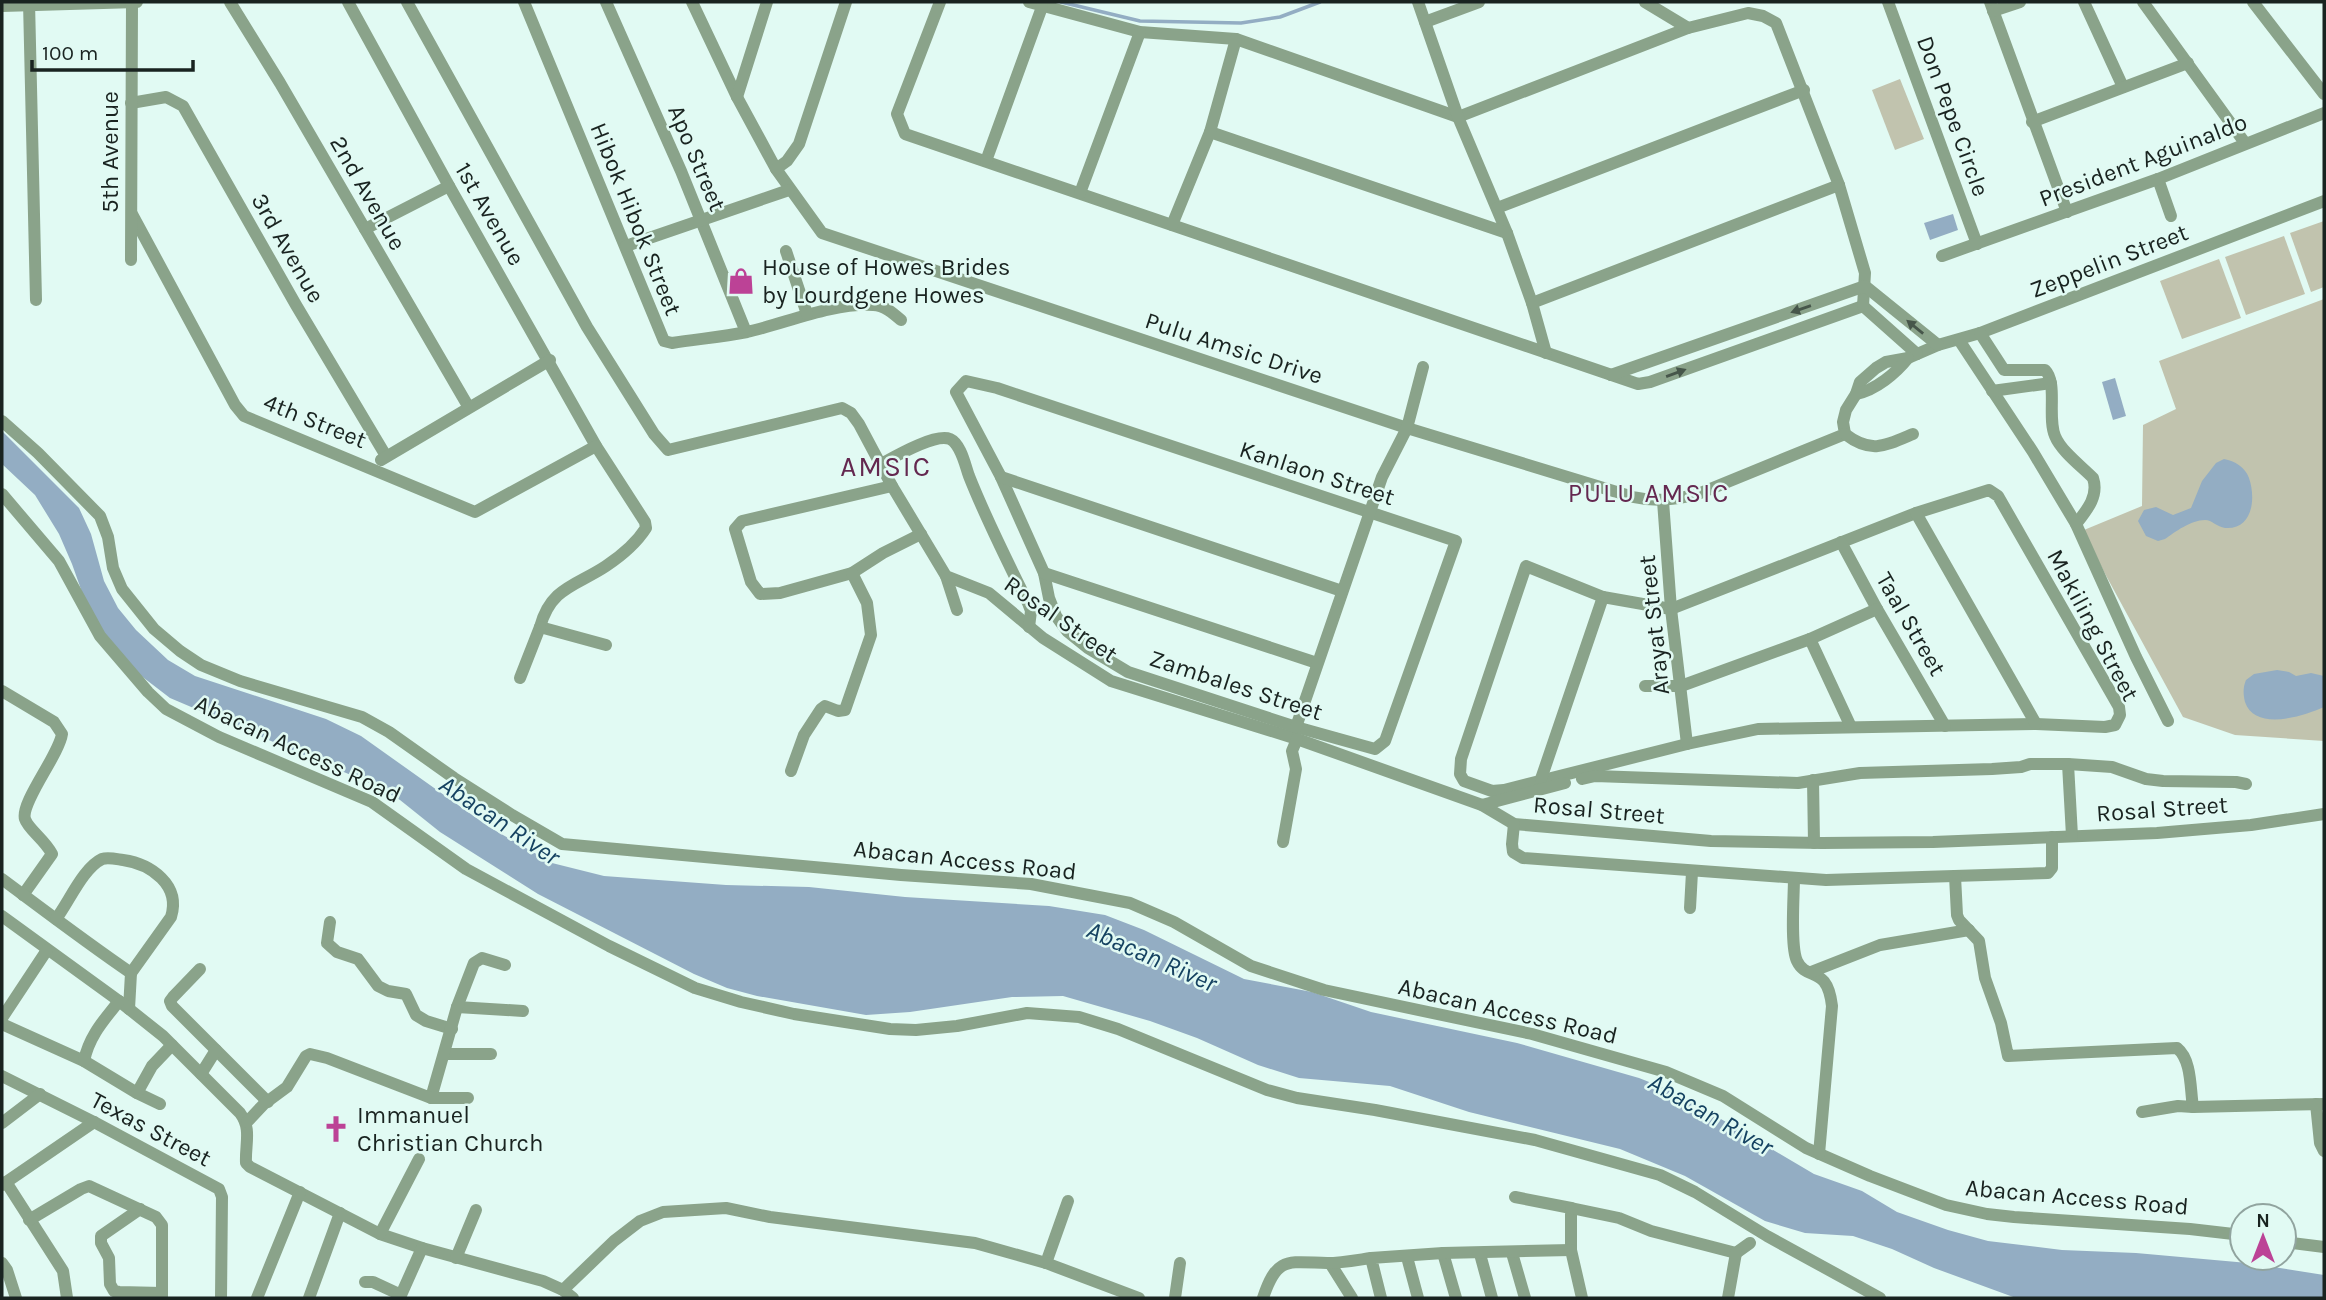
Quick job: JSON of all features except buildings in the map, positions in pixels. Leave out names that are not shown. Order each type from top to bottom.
[{"type":"street","points":[[2,6],[134,2]]},
{"type":"street","name":"5th Avenue","points":[[131,260],[134,2]]},
{"type":"street","name":"2nd Avenue","points":[[230,2],[468,406]]},
{"type":"street","name":"1st Avenue","points":[[348,2],[596,446],[641,515],[646,528],[628,548],[606,566],[555,596],[543,614],[540,627]]},
{"type":"street","points":[[407,2],[587,327],[654,434],[668,450],[842,408],[851,413],[859,424],[892,486],[946,576],[957,610]]},
{"type":"street","name":"Hibok Hibok Street","points":[[524,2],[664,341],[672,343],[746,332],[807,314],[877,305],[891,311],[901,320]]},
{"type":"street","name":"Apo Street","points":[[606,2],[681,171],[746,332]]},
{"type":"street","name":"Pulu Amsic Drive","points":[[692,2],[737,97],[776,169],[816,229],[828,236],[1407,428],[1633,498],[1663,501],[1698,494],[1845,434]]},
{"type":"street","points":[[737,97],[767,2]]},
{"type":"street","points":[[776,169],[788,161],[799,144],[846,2]]},
{"type":"street","points":[[940,2],[897,114],[905,134],[1611,376],[1637,384],[1650,382],[1863,306]]},
{"type":"street","points":[[1418,2],[1458,117],[1507,233],[1532,303],[1546,353]]},
{"type":"street","points":[[1425,22],[1479,2]]},
{"type":"street","points":[[1645,2],[1688,28]]},
{"type":"street","name":"Don Pepe Circle","points":[[1888,2],[1977,244]]},
{"type":"street","points":[[2020,2],[1992,7],[2067,212]]},
{"type":"street","points":[[2084,2],[2123,87]]},
{"type":"street","points":[[2143,2],[2245,143]]},
{"type":"street","points":[[2253,2],[2324,94]]},
{"type":"street","points":[[29,4],[36,300]]},
{"type":"street","points":[[986,161],[1036,4],[1140,32],[1236,39],[1458,117],[1688,28],[1748,13],[1763,16],[1776,23],[1804,90],[1839,185],[1865,272],[1863,306]]},
{"type":"street","points":[[1080,193],[1140,32]]},
{"type":"street","points":[[1172,225],[1210,132],[1236,39]]},
{"type":"street","points":[[2032,122],[2188,63]]},
{"type":"street","points":[[1497,208],[1804,90]]},
{"type":"street","name":"3rd Avenue","points":[[131,103],[166,97],[183,106],[386,456]]},
{"type":"street","name":"President Aguinaldo","points":[[1942,256],[2158,179],[2324,113]]},
{"type":"street","points":[[1210,132],[1507,233]]},
{"type":"street","points":[[2158,179],[2171,216]]},
{"type":"street","points":[[1532,303],[1839,185]]},
{"type":"street","points":[[365,229],[449,186]]},
{"type":"street","points":[[626,246],[789,190]]},
{"type":"street","name":"Zeppelin Street","points":[[1845,434],[1843,422],[1846,410],[1860,382],[1886,362],[1980,333],[2324,201]]},
{"type":"street","name":"4th Street","points":[[132,214],[235,405],[244,416],[475,512],[596,446]]},
{"type":"street","points":[[786,251],[807,314]]},
{"type":"street","points":[[1865,286],[1938,345]]},
{"type":"street","points":[[1611,376],[1865,286]]},
{"type":"street","points":[[1863,306],[1912,356]]},
{"type":"street","points":[[1883,324],[1893,309]]},
{"type":"street","points":[[1980,333],[2004,370],[2045,370],[2049,374],[2050,419],[2056,440],[2092,478],[2095,485],[2092,501],[2076,524]]},
{"type":"street","points":[[1959,340],[2033,452],[2076,524],[2168,721]]},
{"type":"street","points":[[371,467],[468,406],[550,360]]},
{"type":"street","points":[[1283,842],[1296,769],[1292,751],[1317,663],[1382,477],[1407,428],[1423,367]]},
{"type":"street","name":"Kanlaon Street","points":[[956,392],[966,381],[977,382],[1456,541],[1385,741],[1375,749]]},
{"type":"street","points":[[1992,391],[2051,383]]},
{"type":"street","name":"Zambales Street","points":[[956,392],[1002,477],[1044,573],[1056,616],[1067,631],[1088,648],[1128,672],[1297,733],[1375,749]]},
{"type":"street","name":"Abacan Access Road","points":[[2,421],[100,516],[108,537],[113,568],[122,589],[153,629],[180,651],[201,665],[240,681],[362,717],[390,732],[454,778],[553,840],[582,847],[901,875],[1019,882],[1118,900],[1174,922],[1251,966],[1324,990],[1513,1030],[1677,1076],[1723,1097],[1776,1131],[1819,1154],[1919,1195],[1976,1212],[2014,1217],[2228,1234]]},
{"type":"street","points":[[1845,434],[1857,444],[1873,448],[1913,434]]},
{"type":"street","points":[[881,464],[900,453],[939,438],[951,439],[957,444],[971,481],[1028,603],[1031,611],[1029,627]]},
{"type":"street","points":[[1002,477],[1342,591]]},
{"type":"street","points":[[892,486],[742,521],[735,529],[751,582],[760,594],[780,593],[852,573],[883,553],[921,534]]},
{"type":"street","name":"Makiling Street","points":[[1603,597],[1526,566],[1461,759],[1460,774],[1464,781],[1492,790],[1516,788],[1541,779],[1759,729],[2036,724],[2105,727],[2115,724],[2120,715],[2119,707],[1998,496],[1989,491],[1916,513],[1671,609]]},
{"type":"street","name":"Abacan Access Road","points":[[2,494],[59,561],[100,636],[166,709],[372,802],[466,869],[632,959],[695,988],[794,1014],[890,1029],[916,1030],[957,1026],[1027,1013],[1079,1017],[1118,1029],[1267,1090],[1297,1098],[1535,1140],[1660,1175],[1695,1192],[1767,1236],[1880,1298]]},
{"type":"street","name":"Arayat Street","points":[[1663,501],[1671,609],[1688,744]]},
{"type":"street","points":[[1916,513],[2036,724]]},
{"type":"street","name":"Taal Street","points":[[1842,542],[1877,609],[1945,726]]},
{"type":"street","points":[[791,771],[804,735],[821,709],[825,706],[838,711],[845,710],[871,635],[867,603],[852,573]]},
{"type":"street","points":[[1044,573],[1317,663]]},
{"type":"street","name":"Rosal Street","points":[[946,576],[989,593],[1029,627],[1111,681],[1297,733],[1482,805],[1514,824],[1711,841],[1933,842],[2157,833],[2251,825],[2324,814]]},
{"type":"street","points":[[1541,779],[1603,597],[1671,609]]},
{"type":"street","points":[[1645,686],[1681,686],[1810,639],[1877,609]]},
{"type":"street","points":[[520,678],[540,627],[606,645]]},
{"type":"street","points":[[1810,639],[1851,727]]},
{"type":"street","points":[[2,691],[54,722],[62,734],[61,743],[38,782],[24,815],[25,822],[46,842],[52,854],[23,895]]},
{"type":"street","points":[[1482,805],[1595,776],[1798,783],[1872,772],[2068,764],[2112,767],[2146,779],[2235,782],[2246,785]]},
{"type":"street","points":[[2068,764],[2072,836]]},
{"type":"street","points":[[1813,780],[1814,843]]},
{"type":"street","points":[[1514,824],[1512,844],[1514,852],[1522,858],[1826,880],[2048,873],[2052,868],[2052,836]]},
{"type":"street","points":[[57,919],[90,867],[105,858],[136,862],[158,873],[170,892],[174,910],[131,973],[124,1005],[94,1032],[86,1047],[83,1061]]},
{"type":"street","points":[[1690,908],[1692,872]]},
{"type":"street","points":[[1955,876],[1957,915],[1979,941],[1985,978],[2001,1023],[2008,1056],[2177,1048],[2187,1062],[2193,1107]]},
{"type":"street","points":[[1794,878],[1794,949],[1797,961],[1825,981],[1830,990],[1832,1006],[1819,1154]]},
{"type":"street","points":[[3,882],[131,973]]},
{"type":"street","points":[[2,916],[124,1005],[172,1045],[201,1074],[247,1122],[246,1163],[250,1167],[380,1234],[543,1281],[568,1294],[614,1241],[640,1221],[663,1212],[726,1208],[770,1217],[956,1239],[1046,1264],[1139,1298]]},
{"type":"street","points":[[330,922],[327,943],[337,952],[358,959],[378,986],[406,994],[416,1015],[452,1029]]},
{"type":"street","points":[[1811,972],[1880,945],[1969,930]]},
{"type":"street","points":[[2,1018],[47,950]]},
{"type":"street","points":[[431,1098],[446,1054],[457,1007],[477,960],[491,959],[505,965]]},
{"type":"street","points":[[200,969],[170,1001],[172,1006],[268,1102]]},
{"type":"street","points":[[457,1007],[523,1010]]},
{"type":"street","points":[[2,1024],[83,1061],[160,1104]]},
{"type":"street","points":[[136,1093],[152,1066],[172,1045]]},
{"type":"street","points":[[201,1074],[216,1051]]},
{"type":"street","points":[[247,1122],[287,1087],[306,1056],[310,1054],[431,1098],[468,1098]]},
{"type":"street","points":[[446,1054],[491,1054]]},
{"type":"street","name":"Texas Street","points":[[2,1076],[219,1189],[222,1198],[221,1298]]},
{"type":"street","points":[[2,1123],[40,1094]]},
{"type":"street","points":[[2142,1112],[2193,1107],[2320,1104],[2320,1143],[2324,1151]]},
{"type":"street","points":[[67,1298],[63,1271],[4,1184],[94,1122]]},
{"type":"street","points":[[380,1234],[419,1159]]},
{"type":"street","points":[[29,1220],[89,1186],[140,1209],[159,1219],[162,1225],[162,1296],[114,1291],[110,1284],[109,1258],[101,1243],[101,1236],[140,1209]]},
{"type":"street","points":[[257,1298],[300,1192]]},
{"type":"street","points":[[1515,1197],[1619,1218],[1651,1231],[1736,1253]]},
{"type":"street","points":[[1046,1264],[1068,1201]]},
{"type":"street","points":[[1571,1208],[1571,1250],[1582,1298]]},
{"type":"street","points":[[456,1258],[476,1210]]},
{"type":"street","points":[[309,1298],[340,1213]]},
{"type":"street","points":[[1728,1298],[1736,1253],[1750,1243]]},
{"type":"street","points":[[2298,1244],[2324,1247]]},
{"type":"street","points":[[365,1282],[373,1282],[401,1295],[422,1248]]},
{"type":"street","points":[[1263,1298],[1270,1276],[1281,1266],[1309,1261],[1330,1263],[1443,1253],[1571,1250]]},
{"type":"street","points":[[1443,1253],[1456,1298]]},
{"type":"street","points":[[1512,1253],[1525,1298]]},
{"type":"street","points":[[1480,1254],[1492,1298]]},
{"type":"street","points":[[1407,1257],[1418,1298]]},
{"type":"street","points":[[1371,1258],[1381,1298]]},
{"type":"street","points":[[2,1263],[16,1298]]},
{"type":"street","points":[[1175,1298],[1180,1263]]},
{"type":"street","points":[[1330,1263],[1352,1298]]},
{"type":"green space","points":[[1900,79],[1924,139],[1895,150],[1872,90]]},
{"type":"green space","points":[[2324,221],[2324,287],[2311,292],[2290,233]]},
{"type":"green space","points":[[2284,236],[2305,294],[2246,315],[2225,257]]},
{"type":"green space","points":[[2219,259],[2241,318],[2182,339],[2160,281]]},
{"type":"green space","points":[[2324,299],[2324,741],[2235,735],[2183,717],[2084,530],[2142,506],[2143,425],[2176,409],[2159,361]]},
{"type":"water","points":[[1953,214],[1958,230],[1930,240],[1924,223]]},
{"type":"water","points":[[2115,378],[2126,416],[2113,420],[2102,382]]},
{"type":"water","name":"Abacan River","points":[[2,431],[79,508],[91,534],[104,581],[118,608],[136,630],[168,660],[195,676],[326,719],[361,736],[489,827],[552,863],[604,876],[726,885],[809,887],[905,897],[1049,906],[1105,915],[1144,930],[1244,979],[1312,992],[1371,1012],[1517,1043],[1639,1078],[1677,1093],[1814,1174],[1862,1191],[1897,1212],[1948,1230],[1988,1241],[2062,1250],[2228,1261],[2228,1272],[2298,1271],[2324,1275],[2324,1298],[2016,1298],[1853,1236],[1805,1233],[1765,1221],[1685,1176],[1620,1149],[1469,1112],[1390,1086],[1299,1078],[1258,1065],[1150,1021],[1063,996],[1012,997],[910,1012],[866,1015],[757,996],[727,988],[694,974],[538,894],[440,832],[400,800],[372,784],[170,698],[140,675],[108,639],[88,609],[59,534],[35,495],[2,464]]},
{"type":"water","points":[[2224,459],[2239,465],[2249,478],[2252,503],[2242,524],[2225,528],[2208,520],[2200,521],[2158,541],[2146,536],[2138,521],[2144,510],[2156,507],[2173,515],[2191,508],[2202,481],[2216,463]]},
{"type":"water","points":[[2277,670],[2296,676],[2311,673],[2324,676],[2324,707],[2281,719],[2259,717],[2250,711],[2244,696],[2246,680],[2254,674]]},
{"type":"waterway","points":[[1061,2],[1140,21],[1241,23],[1280,17],[1320,2]]},
{"type":"place","name":"House of Howes Brides by Lourdgene Howes","points":[[741,281]]},
{"type":"place","name":"Immanuel Christian Church","points":[[336,1129]]},
{"type":"district","name":"AMSIC","points":[[886,466]]},
{"type":"district","name":"PULU AMSIC","points":[[1649,493]]}]
